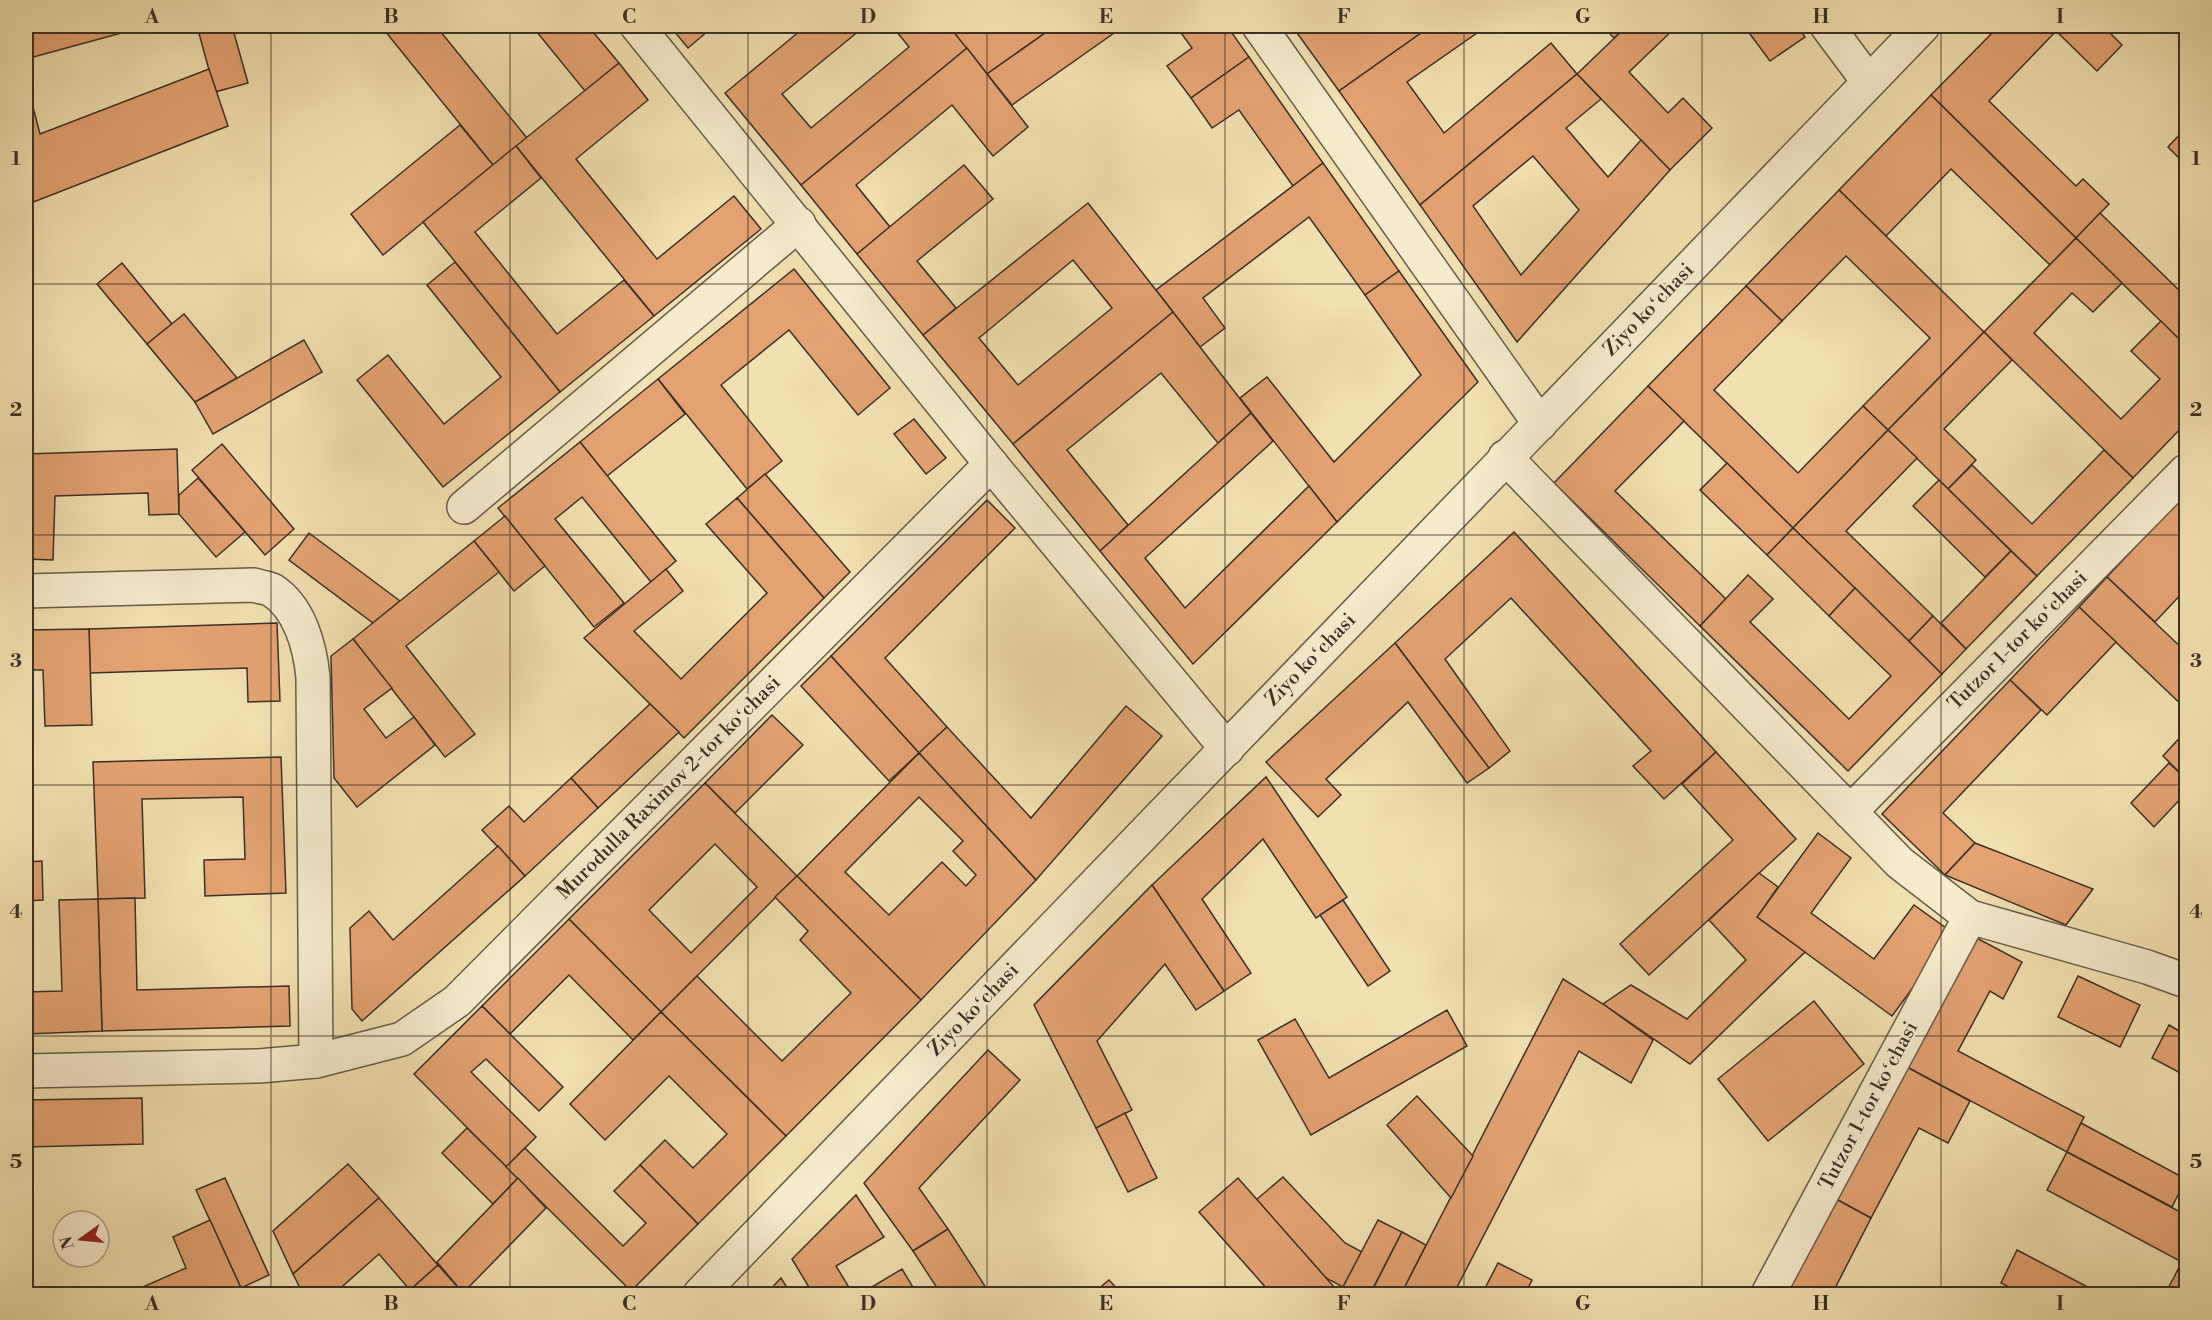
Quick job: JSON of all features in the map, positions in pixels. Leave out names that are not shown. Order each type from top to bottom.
[{"type":"street","points":[[637,26],[991,464],[1227,748]]},
{"type":"street","points":[[1259,26],[1540,424]]},
{"type":"street","points":[[1827,26],[1868,81]]},
{"type":"street","name":"Ziyo koʻchasi","points":[[700,1294],[1923,26]]},
{"type":"street","points":[[464,507],[799,224]]},
{"type":"street","points":[[1505,457],[1900,863],[1970,917],[2147,967],[2187,981]]},
{"type":"street","name":"Murodulla Raximov 2-tor koʻchasi","points":[[26,1071],[259,1066],[316,1061],[402,1039],[457,1001],[991,464]]},
{"type":"street","name":"Tutzor 1-tor koʻchasi","points":[[1850,812],[2187,471]]},
{"type":"street","points":[[26,591],[254,585],[272,590],[286,603],[295,616],[311,655],[313,677],[316,1061]]},
{"type":"street","name":"Tutzor 1-tor koʻchasi","points":[[1768,1294],[1970,917]]},
{"type":"building","points":[[26,26],[147,26],[26,59]]},
{"type":"building","points":[[197,26],[232,26],[248,83],[215,92]]},
{"type":"building","points":[[381,26],[436,26],[527,138],[493,165]]},
{"type":"building","points":[[532,26],[588,26],[619,63],[585,91]]},
{"type":"building","points":[[670,26],[714,26],[688,48]]},
{"type":"building","points":[[806,26],[865,26],[782,94],[811,128],[909,47],[892,26],[949,26],[967,48],[801,185],[725,93]]},
{"type":"building","points":[[949,26],[994,26],[1000,33],[1010,26],[1055,26],[987,74]]},
{"type":"building","points":[[1055,26],[1124,26],[1012,105],[987,74]]},
{"type":"building","points":[[1176,26],[1227,26],[1249,57],[1191,98],[1167,66],[1192,48]]},
{"type":"building","points":[[1292,26],[1431,26],[1339,91]]},
{"type":"building","points":[[1431,26],[1487,26],[1407,82],[1444,133],[1551,43],[1577,74],[1420,205],[1339,91]]},
{"type":"building","points":[[1602,26],[1627,26],[1614,38]]},
{"type":"building","points":[[1627,26],[1677,26],[1629,72],[1668,113],[1683,98],[1712,128],[1670,170],[1577,74]]},
{"type":"building","points":[[1744,26],[1797,26],[1805,37],[1770,61]]},
{"type":"building","points":[[1999,26],[2051,26],[2056,31],[1989,101],[2076,186],[2083,179],[2109,204],[2076,238],[1931,95]]},
{"type":"building","points":[[2051,26],[2103,26],[2122,45],[2097,71]]},
{"type":"building","points":[[967,48],[1028,127],[993,156],[952,105],[856,185],[890,227],[857,254],[801,185]]},
{"type":"building","points":[[1249,57],[1323,163],[1293,186],[1239,110],[1212,128],[1191,98]]},
{"type":"building","points":[[619,63],[648,100],[576,159],[657,259],[734,196],[761,229],[654,316],[516,146]]},
{"type":"building","points":[[209,69],[228,126],[31,203],[26,201],[26,80],[40,134]]},
{"type":"building","points":[[1577,74],[1601,99],[1566,128],[1608,177],[1641,140],[1670,170],[1517,342],[1420,205]],"holes":[[[1533,156],[1579,210],[1521,275],[1473,206]]]},
{"type":"building","points":[[1931,95],[2076,238],[2050,265],[1951,169],[1886,236],[1839,190]]},
{"type":"building","points":[[460,125],[493,165],[383,255],[351,214]]},
{"type":"building","points":[[2186,128],[2186,165],[2168,147]]},
{"type":"building","points":[[516,146],[541,178],[475,232],[557,334],[624,280],[654,316],[560,392],[423,222]]},
{"type":"building","points":[[1323,163],[1399,271],[1365,295],[1309,217],[1203,298],[1225,328],[1200,347],[1156,290]]},
{"type":"building","points":[[964,165],[993,199],[917,261],[956,308],[923,335],[857,254]]},
{"type":"building","points":[[1839,190],[1984,332],[1888,430],[1863,406],[1930,338],[1846,256],[1782,321],[1746,286]]},
{"type":"building","points":[[26,201],[31,203],[26,258]]},
{"type":"building","points":[[1088,203],[1173,312],[1013,444],[923,335]],"holes":[[[1073,260],[1112,308],[1018,385],[979,338]]]},
{"type":"building","points":[[2100,213],[2186,297],[2186,346],[2076,238]]},
{"type":"building","points":[[2076,238],[2122,283],[2093,312],[2072,293],[2034,333],[2121,419],[2160,379],[2131,351],[2161,321],[2186,346],[2186,423],[2133,478],[1984,332]]},
{"type":"building","points":[[455,262],[560,392],[443,487],[357,380],[388,355],[444,424],[501,377],[427,285]]},
{"type":"building","points":[[122,263],[172,324],[147,344],[97,284]]},
{"type":"building","points":[[794,269],[890,388],[858,415],[789,330],[721,385],[782,461],[747,489],[658,379]]},
{"type":"building","points":[[1399,271],[1478,382],[1337,522],[1240,398],[1267,377],[1334,462],[1421,375],[1365,295]]},
{"type":"building","points":[[1746,286],[1782,321],[1714,390],[1798,473],[1863,406],[1888,430],[1793,528],[1648,386]]},
{"type":"building","points":[[1173,312],[1251,413],[1218,443],[1161,373],[1067,450],[1128,525],[1100,551],[1013,444]]},
{"type":"building","points":[[184,314],[237,378],[195,402],[147,344]]},
{"type":"building","points":[[1984,332],[2012,360],[1944,429],[1976,460],[1948,489],[1888,430]]},
{"type":"building","points":[[304,340],[322,372],[213,434],[195,402]]},
{"type":"building","points":[[658,379],[685,414],[607,476],[580,442]]},
{"type":"building","points":[[1648,386],[1684,421],[1615,491],[1726,599],[1700,626],[1554,483]]},
{"type":"building","points":[[1251,413],[1273,441],[1145,558],[1185,608],[1309,486],[1337,522],[1193,664],[1100,551]]},
{"type":"building","points":[[914,419],[946,458],[926,474],[894,434]]},
{"type":"building","points":[[1888,430],[1917,458],[1846,531],[1933,616],[1909,641],[1793,528]]},
{"type":"building","points":[[580,442],[676,561],[651,582],[582,497],[555,519],[624,603],[594,627],[498,508]]},
{"type":"building","points":[[222,444],[294,529],[265,555],[192,470]]},
{"type":"building","points":[[177,449],[179,514],[149,515],[148,493],[55,496],[53,560],[26,559],[26,454]]},
{"type":"building","points":[[2104,450],[2133,478],[2037,576],[1948,489],[1972,465],[2032,524]]},
{"type":"building","points":[[1727,463],[1793,528],[1767,555],[1700,490]]},
{"type":"building","points":[[765,474],[850,572],[824,598],[737,498]]},
{"type":"building","points":[[198,478],[245,532],[216,557],[179,514],[179,495]]},
{"type":"building","points":[[1939,480],[2011,551],[1985,577],[1913,506]]},
{"type":"building","points":[[2186,493],[2186,589],[2155,622],[2107,577]]},
{"type":"building","points":[[737,498],[824,598],[684,738],[584,638],[666,569],[683,591],[634,631],[681,679],[767,593],[706,524]]},
{"type":"building","points":[[987,500],[1015,528],[885,658],[947,727],[919,753],[831,656]]},
{"type":"building","points":[[505,516],[545,566],[514,591],[474,541]]},
{"type":"building","points":[[1793,528],[1855,588],[1829,616],[1767,555]]},
{"type":"building","points":[[1514,532],[1716,752],[1664,799],[1633,766],[1651,751],[1511,598],[1445,659],[1510,751],[1489,768],[1395,643]]},
{"type":"building","points":[[309,533],[400,601],[373,623],[289,560]]},
{"type":"building","points":[[474,541],[499,572],[406,646],[475,734],[445,757],[353,639]]},
{"type":"building","points":[[2011,551],[2037,576],[1966,649],[1941,623]]},
{"type":"building","points":[[1748,575],[1773,599],[1750,622],[1849,719],[1891,676],[1829,616],[1855,588],[1942,674],[1848,771],[1700,626]]},
{"type":"building","points":[[2107,577],[2186,652],[2186,709],[2079,607]]},
{"type":"building","points":[[2079,607],[2116,642],[2047,715],[2010,680]]},
{"type":"building","points":[[1933,616],[1966,649],[1942,674],[1909,641]]},
{"type":"building","points":[[277,623],[280,701],[248,702],[247,668],[90,673],[89,629]]},
{"type":"building","points":[[89,629],[92,725],[45,726],[43,670],[26,670],[26,630]]},
{"type":"building","points":[[353,639],[392,688],[364,709],[386,738],[414,717],[435,745],[357,807],[334,778],[331,656]]},
{"type":"building","points":[[1395,643],[1489,768],[1467,783],[1408,702],[1326,779],[1341,795],[1318,817],[1266,762]]},
{"type":"building","points":[[831,656],[919,753],[889,781],[801,686]]},
{"type":"building","points":[[2010,680],[2041,710],[1943,813],[1975,843],[1945,875],[1882,814]]},
{"type":"building","points":[[650,704],[679,732],[598,808],[571,778]]},
{"type":"building","points":[[1126,706],[1162,736],[1036,880],[919,753],[947,727],[1031,818]]},
{"type":"building","points":[[772,715],[803,745],[735,813],[705,783]]},
{"type":"building","points":[[2186,731],[2186,779],[2163,756]]},
{"type":"building","points":[[1716,752],[1796,839],[1649,975],[1620,944],[1733,840],[1682,784]]},
{"type":"building","points":[[919,753],[1036,880],[921,1000],[797,876]],"holes":[[[919,797],[963,841],[953,851],[976,875],[966,886],[942,862],[889,915],[845,872]]]},
{"type":"building","points":[[281,757],[286,893],[205,896],[204,860],[245,859],[243,797],[142,799],[145,898],[98,899],[93,762]]},
{"type":"building","points":[[2169,763],[2186,779],[2186,793],[2154,827],[2131,803]]},
{"type":"building","points":[[1266,777],[1347,897],[1316,918],[1263,839],[1202,899],[1251,973],[1224,991],[1152,885]]},
{"type":"building","points":[[571,778],[598,808],[525,876],[482,830],[509,806],[524,822]]},
{"type":"building","points":[[705,783],[797,876],[661,1012],[569,919]],"holes":[[[715,844],[757,887],[691,953],[649,910]]]},
{"type":"building","points":[[1818,833],[1851,858],[1811,913],[1874,959],[1914,905],[1953,933],[1892,1016],[1757,917]]},
{"type":"building","points":[[1975,843],[2093,889],[2066,925],[1945,875]]},
{"type":"building","points":[[498,846],[525,876],[362,1021],[352,1009],[350,928],[369,911],[393,940]]},
{"type":"building","points":[[42,861],[43,900],[26,901],[26,862]]},
{"type":"building","points":[[1759,873],[1778,887],[1757,917],[1805,952],[1690,1064],[1603,1004],[1631,985],[1687,1019],[1746,960],[1709,920]]},
{"type":"building","points":[[797,876],[921,1000],[786,1136],[661,1012],[697,976],[782,1061],[851,993],[800,940],[808,931],[775,897]]},
{"type":"building","points":[[1152,885],[1224,991],[1196,1010],[1165,964],[1097,1041],[1132,1110],[1096,1128],[1034,1005]]},
{"type":"building","points":[[135,898],[137,990],[289,986],[290,1026],[102,1031],[98,899]]},
{"type":"building","points":[[98,899],[102,1031],[26,1034],[26,992],[62,991],[59,900]]},
{"type":"building","points":[[1343,900],[1390,971],[1368,986],[1320,915]]},
{"type":"building","points":[[569,919],[661,1012],[633,1040],[569,975],[510,1034],[482,1006]]},
{"type":"building","points":[[1971,935],[2022,962],[2003,999],[1990,991],[1958,1051],[2084,1117],[2067,1152],[1903,1065]]},
{"type":"building","points":[[2078,976],[2140,1005],[2120,1047],[2058,1017]]},
{"type":"building","points":[[1563,979],[1653,1040],[1631,1083],[1579,1051],[1454,1293],[1456,1294],[1401,1294]]},
{"type":"building","points":[[1814,1001],[1864,1064],[1768,1141],[1718,1079]]},
{"type":"building","points":[[482,1006],[563,1087],[539,1111],[486,1059],[471,1072],[536,1137],[506,1167],[414,1074]]},
{"type":"building","points":[[1447,1010],[1467,1046],[1311,1135],[1258,1040],[1295,1019],[1329,1078]]},
{"type":"building","points":[[661,1012],[786,1136],[698,1224],[640,1165],[665,1140],[693,1168],[727,1134],[669,1076],[605,1140],[570,1104]]},
{"type":"building","points":[[2169,1025],[2186,1035],[2186,1076],[2152,1058]]},
{"type":"building","points":[[988,1050],[1020,1080],[919,1188],[948,1229],[913,1251],[864,1183]]},
{"type":"building","points":[[1903,1065],[1970,1101],[1948,1143],[1919,1128],[1871,1218],[1834,1198]]},
{"type":"building","points":[[1417,1096],[1473,1156],[1451,1198],[1387,1125]]},
{"type":"building","points":[[142,1098],[143,1144],[26,1147],[26,1100]]},
{"type":"building","points":[[1125,1113],[1157,1178],[1128,1192],[1096,1128]]},
{"type":"building","points":[[2081,1123],[2186,1179],[2172,1207],[2067,1152]]},
{"type":"building","points":[[467,1128],[518,1178],[493,1204],[442,1153]]},
{"type":"building","points":[[525,1148],[623,1246],[646,1223],[614,1191],[640,1165],[698,1224],[631,1291],[506,1167]]},
{"type":"building","points":[[2067,1152],[2186,1215],[2186,1294],[2165,1294],[2182,1262],[2047,1190]]},
{"type":"building","points":[[348,1164],[379,1198],[293,1274],[273,1231]]},
{"type":"building","points":[[1283,1177],[1345,1243],[1362,1252],[1343,1287],[1326,1278],[1256,1200]]},
{"type":"building","points":[[225,1178],[269,1275],[241,1288],[196,1190]]},
{"type":"building","points":[[518,1178],[546,1208],[463,1293],[437,1262]]},
{"type":"building","points":[[1238,1178],[1334,1287],[1325,1294],[1264,1294],[1268,1290],[1199,1212]]},
{"type":"building","points":[[856,1195],[884,1237],[836,1266],[853,1294],[813,1294],[792,1259]]},
{"type":"building","points":[[379,1198],[438,1265],[410,1290],[379,1254],[336,1292],[338,1294],[303,1294],[293,1274]]},
{"type":"building","points":[[1834,1198],[1871,1218],[1832,1294],[1784,1294]]},
{"type":"building","points":[[210,1220],[241,1288],[226,1294],[127,1294],[186,1268],[173,1237]]},
{"type":"building","points":[[1378,1220],[1402,1232],[1370,1294],[1357,1294],[1343,1287]]},
{"type":"building","points":[[948,1229],[990,1294],[941,1294],[913,1251]]},
{"type":"building","points":[[1402,1232],[1426,1245],[1401,1294],[1383,1294],[1373,1289]]},
{"type":"building","points":[[2017,1250],[2101,1294],[2023,1294],[2001,1283]]},
{"type":"building","points":[[1498,1263],[1532,1280],[1525,1294],[1482,1294]]},
{"type":"building","points":[[438,1265],[464,1294],[415,1294],[410,1290]]},
{"type":"building","points":[[902,1269],[917,1294],[860,1294]]},
{"type":"building","points":[[781,1278],[791,1294],[766,1294]]},
{"type":"building","points":[[1109,1280],[1122,1294],[1092,1294]]}]
